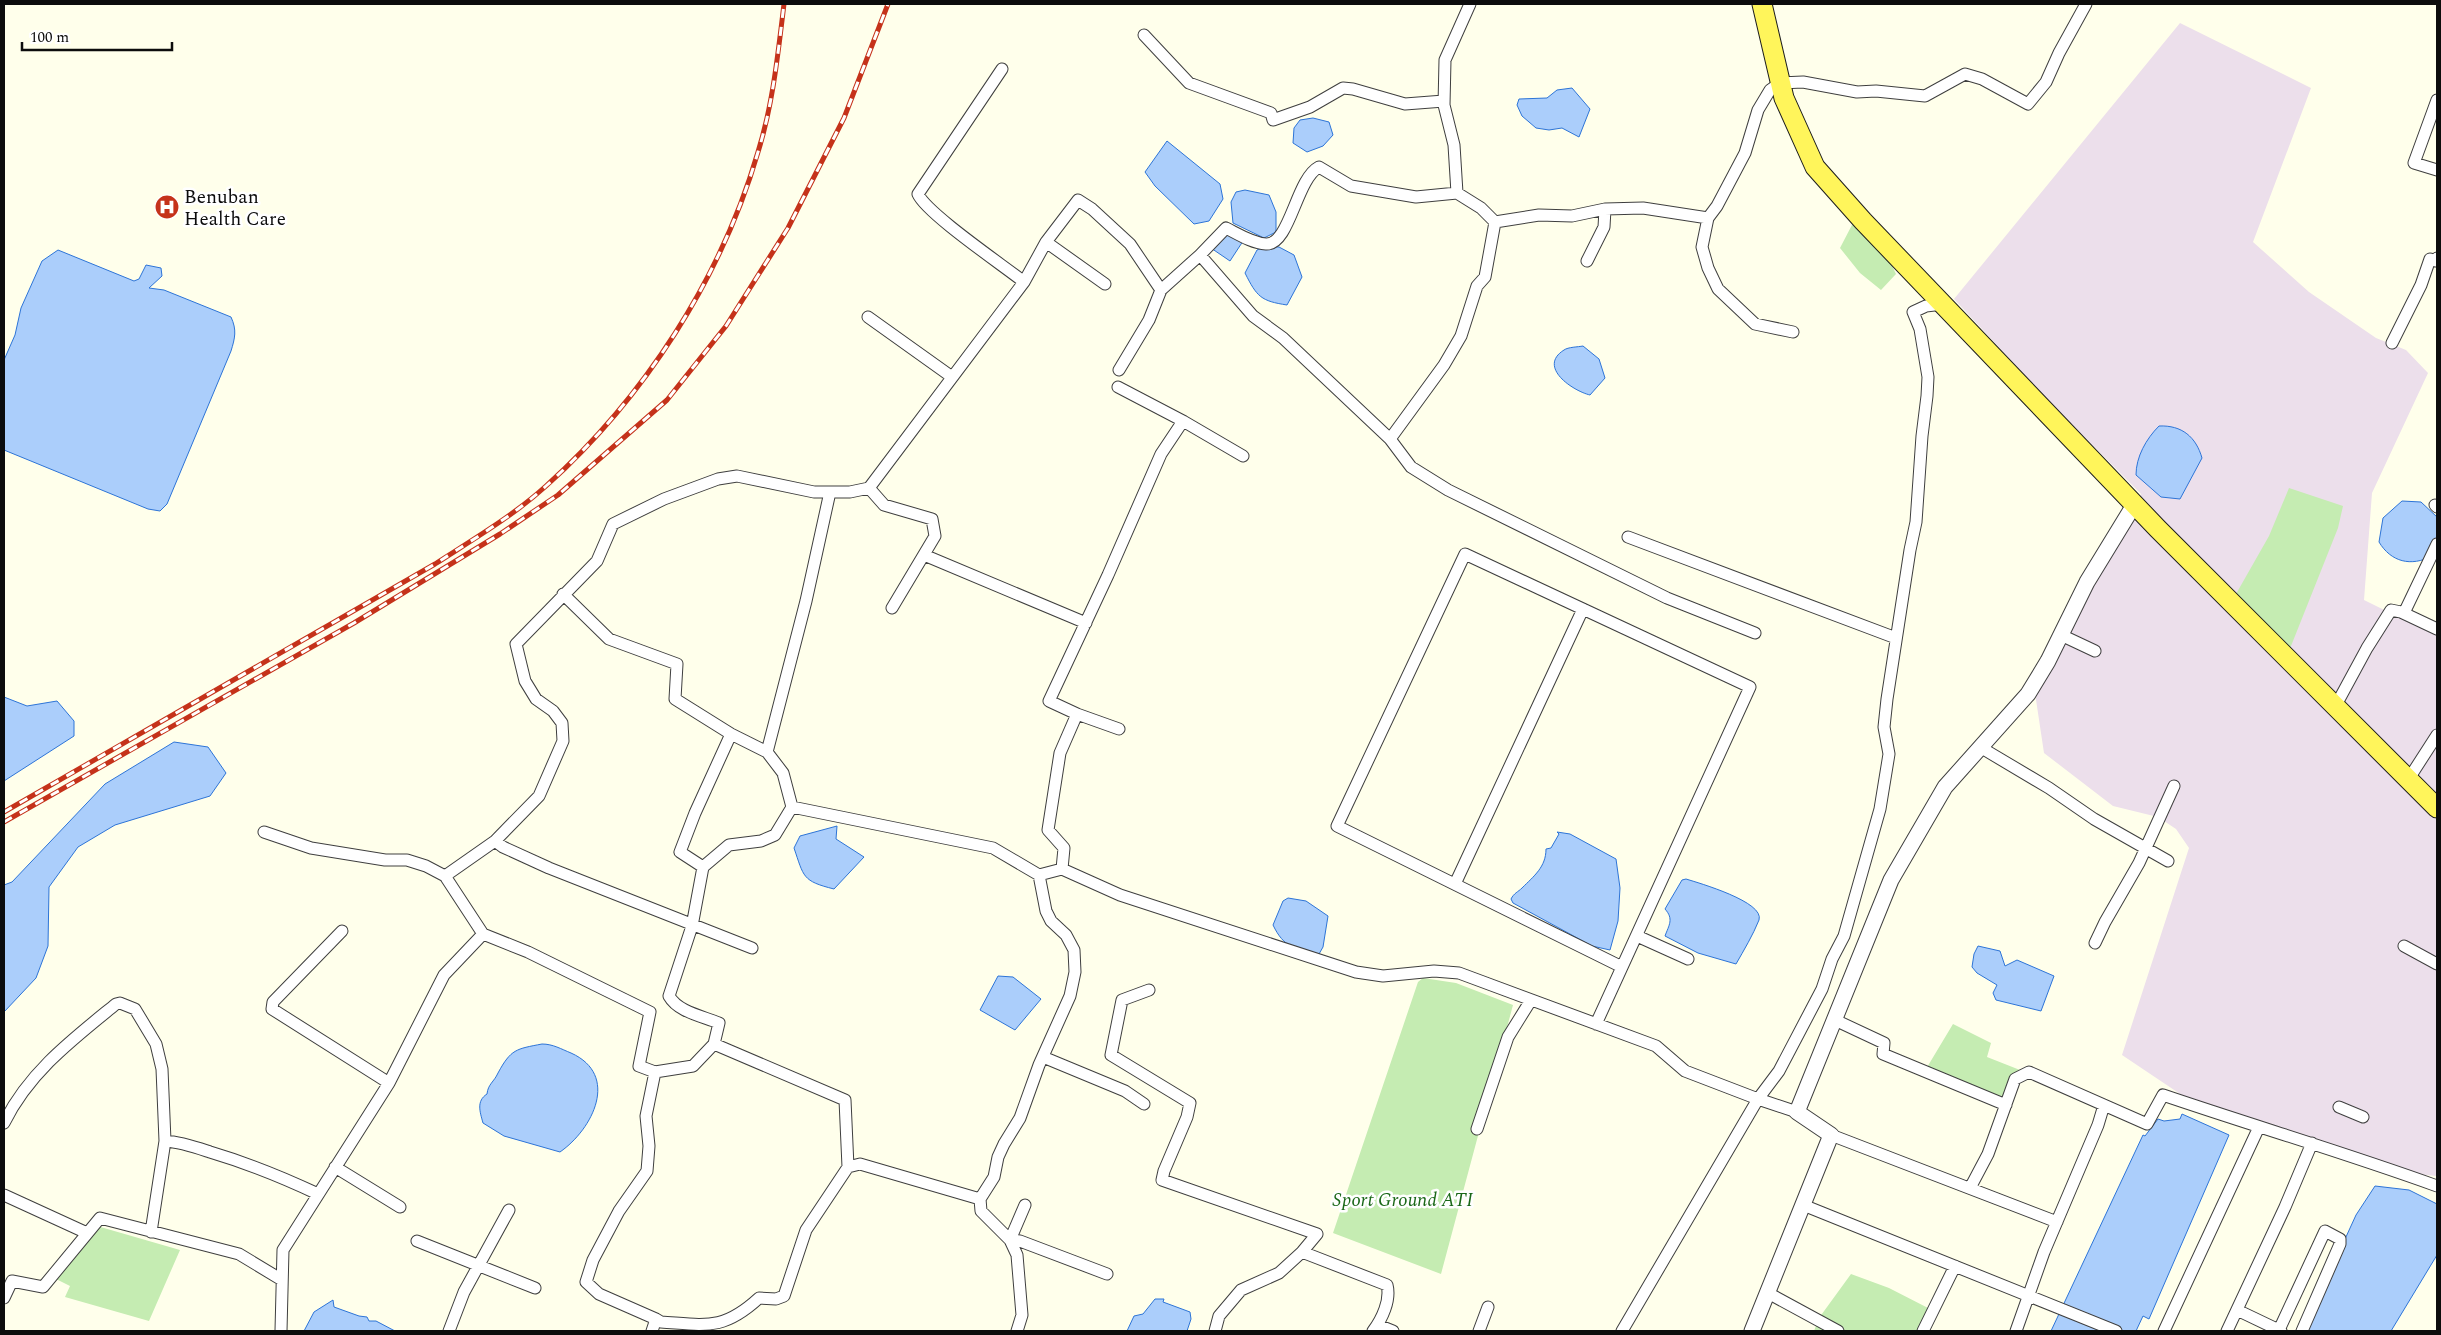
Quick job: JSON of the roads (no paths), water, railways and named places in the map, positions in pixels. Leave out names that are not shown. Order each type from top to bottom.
[{"type":"main road","points":[[1762,4],[1784,98],[1815,166],[1942,304],[2134,505],[2437,808]]},
{"type":"street","points":[[1457,193],[1454,145],[1444,101],[1445,60],[1470,4]]},
{"type":"street","points":[[1793,332],[1755,324],[1718,289],[1708,268],[1702,247],[1708,218],[1717,206],[1745,153],[1758,110],[1770,90],[1780,83],[1803,82],[1857,92],[1876,91],[1925,96],[1965,74],[1982,79],[2028,104],[2046,82],[2059,53],[2086,4]]},
{"type":"street","points":[[1144,35],[1189,83],[1271,114],[1273,120],[1310,107],[1342,88],[1353,89],[1405,104],[1444,101]]},
{"type":"street","points":[[1002,69],[918,194],[921,201],[937,215],[1024,282]]},
{"type":"street","points":[[2437,100],[2414,163],[2437,170]]},
{"type":"street","points":[[1119,370],[1149,320],[1161,290],[1226,228],[1257,243],[1268,244],[1275,241],[1288,223],[1304,183],[1312,171],[1318,167],[1351,186],[1416,197],[1457,193],[1482,208],[1495,222]]},
{"type":"street","points":[[445,876],[495,841],[539,796],[563,741],[562,723],[553,711],[536,699],[525,681],[516,644],[597,561],[613,524],[664,498],[718,479],[737,476],[814,492],[850,492],[869,488],[1024,282],[1046,242],[1078,200],[1130,244],[1161,290]]},
{"type":"street","points":[[1495,222],[1539,215],[1572,216],[1605,209],[1644,208],[1708,218]]},
{"type":"street","points":[[1587,261],[1604,226],[1605,209]]},
{"type":"street","points":[[1390,439],[1444,365],[1461,336],[1477,286],[1485,277],[1495,222]]},
{"type":"street","points":[[1046,242],[1105,284]]},
{"type":"street","points":[[1200,254],[1253,316],[1283,338],[1390,439],[1411,467],[1448,490],[1667,598],[1755,634]]},
{"type":"street","points":[[2392,344],[2421,285],[2430,259],[2436,261],[2437,258]]},
{"type":"street","points":[[1622,1331],[1758,1099],[1779,1071],[1809,1018],[1822,989],[1832,958],[1844,936],[1880,809],[1889,754],[1884,727],[1896,638],[1916,522],[1928,377],[1921,338],[1913,312],[1926,306],[1942,304]]},
{"type":"street","points":[[868,317],[952,376]]},
{"type":"street","points":[[1118,387],[1183,421],[1243,456]]},
{"type":"street","points":[[1119,728],[1077,714],[1049,701],[1161,454],[1183,421]]},
{"type":"street","points":[[869,488],[884,505],[932,519],[935,536],[892,608]]},
{"type":"street","points":[[767,752],[806,601],[830,492]]},
{"type":"street","points":[[1797,1112],[1891,880],[1945,787],[2028,694],[2061,635],[2087,582],[2134,505]]},
{"type":"street","points":[[1628,537],[1896,638]]},
{"type":"street","points":[[2404,613],[2437,544]]},
{"type":"street","points":[[924,554],[1086,623]]},
{"type":"street","points":[[1596,1024],[1750,687],[1465,554],[1337,826],[1622,967]]},
{"type":"street","points":[[264,832],[311,848],[385,860],[407,860],[426,866],[445,876],[483,934],[528,952],[650,1012],[638,1066],[655,1072],[693,1066],[714,1044],[719,1023],[684,1010],[672,1003],[669,996],[692,926],[703,867],[729,845],[761,841],[775,836],[792,807],[782,773],[767,752],[731,734],[675,699],[677,664],[609,639],[563,594]]},
{"type":"street","points":[[1455,884],[1583,609]]},
{"type":"street","points":[[2335,707],[2390,610],[2404,613],[2437,629]]},
{"type":"street","points":[[2061,635],[2095,651]]},
{"type":"street","points":[[1062,869],[1064,848],[1048,830],[1060,752],[1077,714]]},
{"type":"street","points":[[703,867],[680,852],[695,813],[731,734]]},
{"type":"street","points":[[2408,780],[2437,735]]},
{"type":"street","points":[[1980,747],[2049,788],[2094,819],[2168,861]]},
{"type":"street","points":[[2095,943],[2139,863],[2144,847],[2174,786]]},
{"type":"street","points":[[792,807],[994,848],[1039,875],[1062,869],[1120,895],[1356,972],[1383,976],[1434,971],[1459,972],[1656,1046],[1685,1071],[1797,1112],[1831,1135],[2057,1222]]},
{"type":"street","points":[[495,841],[503,847],[549,868],[692,926],[752,948]]},
{"type":"street","points":[[1017,1331],[1022,1315],[1016,1255],[1010,1240],[980,1211],[980,1199],[994,1177],[998,1157],[1004,1144],[1020,1118],[1043,1057],[1070,996],[1076,972],[1074,950],[1066,935],[1051,921],[1046,911],[1039,875]]},
{"type":"street","points":[[342,931],[273,1002],[272,1009],[389,1082]]},
{"type":"street","points":[[281,1331],[282,1250],[389,1082],[444,975],[483,934]]},
{"type":"street","points":[[1637,936],[1688,959]]},
{"type":"street","points":[[2404,946],[2437,964]]},
{"type":"street","points":[[1149,990],[1122,1000],[1111,1055],[1190,1103],[1187,1117],[1162,1180],[1317,1234],[1302,1252],[1279,1273],[1241,1290],[1219,1316],[1214,1331]]},
{"type":"street","points":[[1477,1129],[1508,1037],[1531,1000]]},
{"type":"street","points":[[4,1123],[14,1103],[48,1061],[120,1003],[135,1009],[156,1044],[162,1069],[165,1141],[151,1232]]},
{"type":"street","points":[[1835,1020],[1884,1043],[1883,1054],[2006,1105]]},
{"type":"street","points":[[655,1072],[646,1116],[649,1146],[647,1171],[619,1211],[593,1260],[586,1282],[599,1294],[661,1322],[704,1326],[723,1323],[747,1309],[759,1298],[776,1299],[784,1296],[806,1230],[848,1167],[845,1100],[714,1044]]},
{"type":"street","points":[[1043,1057],[1125,1091],[1144,1104]]},
{"type":"street","points":[[1970,1188],[1988,1154],[2016,1079],[2029,1072],[2147,1124],[2163,1095],[2437,1186]]},
{"type":"street","points":[[4,1096],[14,1103]]},
{"type":"street","points":[[2016,1331],[2044,1252],[2098,1125],[2104,1105]]},
{"type":"street","points":[[2339,1107],[2362,1117]]},
{"type":"street","points":[[2164,1331],[2259,1127]]},
{"type":"street","points":[[1752,1331],[1831,1135]]},
{"type":"street","points":[[165,1141],[176,1142],[233,1158],[275,1174],[318,1194]]},
{"type":"street","points":[[2227,1331],[2285,1207],[2312,1143]]},
{"type":"street","points":[[848,1167],[860,1164],[980,1199]]},
{"type":"street","points":[[335,1167],[400,1207]]},
{"type":"street","points":[[4,1195],[87,1233]]},
{"type":"street","points":[[1803,1204],[2116,1331]]},
{"type":"street","points":[[1010,1240],[1026,1205]]},
{"type":"street","points":[[449,1331],[464,1292],[481,1266],[509,1210]]},
{"type":"street","points":[[4,1298],[12,1281],[43,1287],[100,1218],[239,1254],[282,1280]]},
{"type":"street","points":[[2236,1310],[2280,1331],[2325,1231],[2340,1239],[2340,1244],[2302,1331]]},
{"type":"street","points":[[1010,1240],[1107,1274]]},
{"type":"street","points":[[417,1241],[535,1288]]},
{"type":"street","points":[[1302,1252],[1387,1285],[1389,1292],[1387,1302],[1375,1328],[1393,1331]]},
{"type":"street","points":[[1924,1331],[1955,1266]]},
{"type":"street","points":[[1768,1293],[1838,1331]]},
{"type":"street","points":[[1479,1331],[1488,1307]]},
{"type":"street","points":[[652,1331],[656,1320]]},
{"type":"water","points":[[1572,88],[1590,109],[1579,137],[1562,128],[1549,130],[1536,128],[1522,116],[1517,105],[1519,99],[1547,98],[1557,90]]},
{"type":"water","points":[[1313,118],[1329,122],[1333,135],[1323,146],[1307,152],[1293,143],[1294,128],[1300,120]]},
{"type":"water","points":[[1167,141],[1220,184],[1223,199],[1209,221],[1194,224],[1155,186],[1145,172]]},
{"type":"water","points":[[1245,190],[1269,195],[1276,212],[1276,232],[1264,238],[1233,223],[1231,202],[1236,192]]},
{"type":"water","points":[[1224,225],[1247,235],[1230,261],[1208,246]]},
{"type":"water","points":[[1266,246],[1279,247],[1294,255],[1302,277],[1287,305],[1271,302],[1257,293],[1245,273],[1257,250]]},
{"type":"water","points":[[58,250],[134,281],[139,279],[146,265],[161,268],[162,276],[149,288],[164,290],[231,317],[233,322],[235,334],[231,351],[167,504],[160,511],[148,509],[4,450],[4,360],[15,335],[21,308],[42,261]]},
{"type":"water","points":[[1583,346],[1599,359],[1605,378],[1590,395],[1575,389],[1560,377],[1554,364],[1557,357],[1564,350]]},
{"type":"water","points":[[2159,426],[2175,428],[2187,434],[2196,444],[2202,458],[2180,499],[2161,497],[2136,475],[2136,468],[2143,449]]},
{"type":"water","points":[[2402,501],[2421,502],[2437,517],[2437,538],[2432,556],[2417,561],[2402,561],[2389,554],[2379,542],[2383,518]]},
{"type":"water","points":[[4,697],[27,706],[57,701],[74,721],[74,736],[4,781]]},
{"type":"water","points":[[174,742],[208,747],[226,773],[210,796],[115,825],[78,847],[49,887],[48,946],[36,978],[4,1012],[4,885],[12,882],[105,784]]},
{"type":"water","points":[[837,826],[836,839],[864,857],[834,889],[816,883],[806,876],[800,866],[794,848],[800,836]]},
{"type":"water","points":[[1557,832],[1570,834],[1616,859],[1620,888],[1618,921],[1610,950],[1592,946],[1513,903],[1511,899],[1542,866],[1546,849],[1551,848],[1559,834]]},
{"type":"water","points":[[1686,879],[1730,894],[1742,900],[1758,913],[1759,920],[1757,926],[1736,964],[1698,953],[1665,936],[1670,919],[1665,909],[1682,880]]},
{"type":"water","points":[[1288,898],[1306,901],[1328,916],[1323,947],[1319,954],[1303,951],[1291,946],[1281,939],[1277,933],[1273,925],[1283,901]]},
{"type":"water","points":[[1978,946],[2000,951],[2005,966],[2017,960],[2054,976],[2041,1011],[1996,1000],[1993,993],[1997,985],[1977,973],[1972,967],[1974,954]]},
{"type":"water","points":[[998,976],[1013,977],[1041,999],[1015,1030],[980,1010]]},
{"type":"water","points":[[542,1044],[560,1048],[586,1063],[595,1075],[598,1088],[591,1116],[583,1130],[560,1152],[504,1136],[483,1123],[480,1111],[481,1100],[487,1094],[490,1085],[507,1059],[515,1051]]},
{"type":"water","points":[[2182,1114],[2229,1135],[2149,1319],[2143,1316],[2136,1331],[2051,1331],[2143,1135],[2145,1136],[2158,1119],[2164,1121],[2180,1119]]},
{"type":"water","points":[[2375,1186],[2409,1190],[2437,1204],[2437,1255],[2391,1331],[2303,1331],[2356,1215]]},
{"type":"water","points":[[1155,1299],[1164,1299],[1163,1302],[1190,1312],[1191,1319],[1187,1331],[1127,1331],[1134,1316],[1143,1314]]},
{"type":"water","points":[[333,1300],[334,1307],[367,1317],[369,1321],[376,1321],[395,1331],[304,1331],[314,1312]]},
{"type":"railway","points":[[4,812],[435,564],[520,507],[546,486],[582,452],[615,415],[675,334],[701,290],[723,245],[742,199],[768,116],[784,4]]},
{"type":"railway","points":[[4,822],[354,623],[500,534],[558,495],[667,400],[726,326],[788,228],[844,118],[888,4]]},
{"type":"place","name":"Benuban Health Care","points":[[167,207]]},
{"type":"park label","name":"Sport Ground ATI","points":[[1403,1199]]}]
